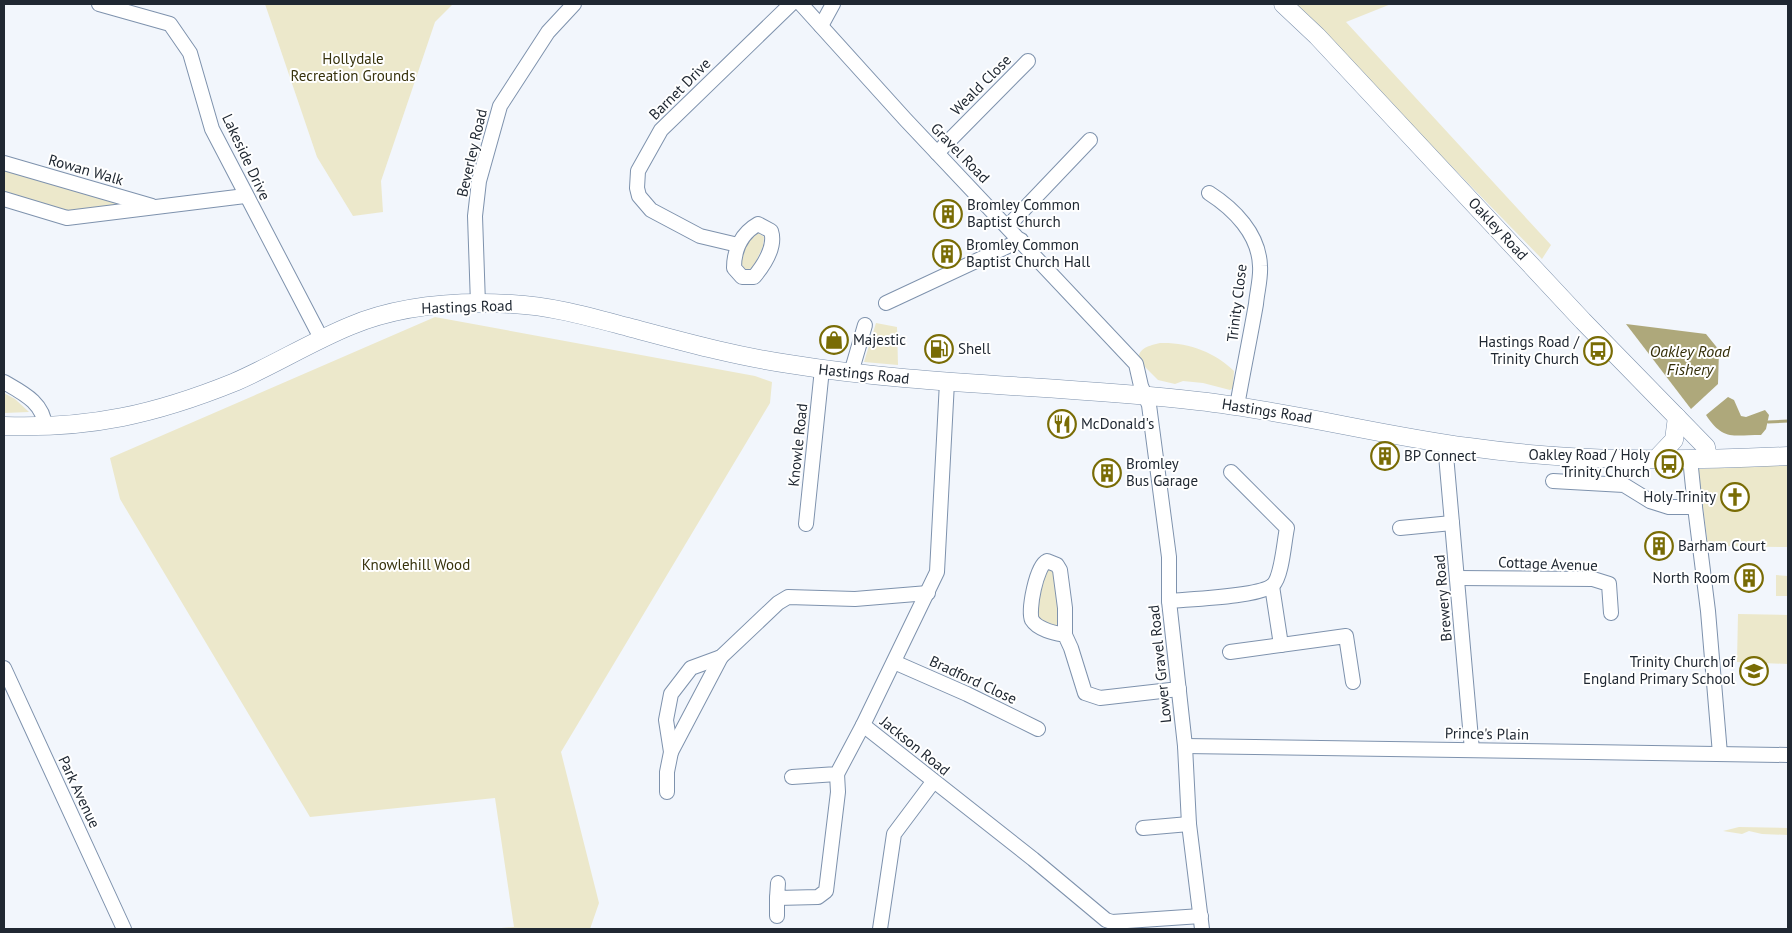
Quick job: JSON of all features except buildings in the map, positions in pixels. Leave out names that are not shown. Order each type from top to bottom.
[{"type":"main road","name":"Oakley Road","points":[[1283,4],[1331,51],[1583,321],[1706,447],[1699,458]]},
{"type":"main road","name":"Hastings Road","points":[[4,426],[45,427],[90,424],[154,410],[257,372],[349,326],[426,306],[478,304],[548,307],[748,357],[822,369],[947,382],[1144,391],[1447,444],[1514,453],[1578,457],[1656,458],[1788,456]]},
{"type":"main road","points":[[1656,458],[1674,440],[1677,417]]},
{"type":"street","name":"Lakeside Drive","points":[[99,4],[170,24],[190,52],[212,129],[322,340]]},
{"type":"street","name":"Beverley Road","points":[[478,304],[475,216],[480,182],[500,106],[548,32],[574,4]]},
{"type":"street","name":"Barnet Drive","points":[[738,245],[700,236],[650,210],[639,196],[638,172],[660,130],[791,4]]},
{"type":"street","name":"Gravel Road","points":[[801,4],[937,153],[1008,226],[1136,364],[1144,391]]},
{"type":"street","points":[[820,26],[833,4]]},
{"type":"street","name":"Weald Close","points":[[937,153],[1028,61]]},
{"type":"street","points":[[1008,226],[1090,140]]},
{"type":"street","name":"Rowan Walk","points":[[4,163],[160,208]]},
{"type":"street","name":"Trinity Close","points":[[1209,193],[1230,206],[1239,217],[1249,232],[1260,265],[1252,326],[1237,406]]},
{"type":"street","name":"Rowan Walk","points":[[4,199],[67,218],[246,196]]},
{"type":"street","points":[[886,303],[1021,240]]},
{"type":"street","points":[[851,373],[865,325]]},
{"type":"street","name":"Knowle Road","points":[[806,524],[822,369]]},
{"type":"street","points":[[4,382],[26,394],[41,409],[44,415],[45,427]]},
{"type":"street","name":"Jackson Road","points":[[947,382],[937,572],[863,725],[932,782],[1033,859],[1106,920],[1112,922],[1202,923]]},
{"type":"street","name":"Lower Gravel Road","points":[[1144,391],[1169,557],[1169,601],[1185,746],[1189,824],[1202,923]]},
{"type":"street","name":"Brewery Road","points":[[1447,444],[1446,455],[1472,750]]},
{"type":"street","points":[[1578,457],[1578,482]]},
{"type":"street","points":[[1699,458],[1695,506],[1708,611],[1720,754]]},
{"type":"street","points":[[1169,601],[1257,593],[1272,586],[1277,578],[1287,528],[1231,472]]},
{"type":"street","points":[[1553,481],[1624,485],[1650,501],[1669,507],[1695,506]]},
{"type":"street","points":[[1400,528],[1452,523]]},
{"type":"street","points":[[1065,635],[1038,626],[1032,620],[1031,612],[1037,572],[1043,563],[1047,561],[1057,565],[1060,570],[1065,608],[1065,635],[1085,693],[1089,696],[1100,698],[1179,689]]},
{"type":"street","name":"Cottage Avenue","points":[[1457,578],[1593,579],[1609,584],[1610,612]]},
{"type":"street","points":[[1272,586],[1281,645]]},
{"type":"street","points":[[667,792],[667,772],[671,752],[721,657],[778,603],[788,597],[855,599],[928,593]]},
{"type":"street","points":[[1230,652],[1346,636],[1353,682]]},
{"type":"street","points":[[671,752],[666,720],[671,694],[691,668],[721,657]]},
{"type":"street","name":"Bradford Close","points":[[894,662],[967,694],[1038,729]]},
{"type":"street","name":"Park Avenue","points":[[4,668],[124,929]]},
{"type":"street","points":[[777,898],[818,897],[826,891],[838,792],[837,774],[863,725]]},
{"type":"street","name":"Prince's Plain","points":[[1185,746],[1788,755]]},
{"type":"street","points":[[792,777],[837,774]]},
{"type":"street","points":[[880,929],[894,834],[932,782]]},
{"type":"street","points":[[1144,828],[1189,824]]},
{"type":"street","points":[[777,916],[778,883]]},
{"type":"green space","name":"Hollydale Recreation Grounds","points":[[265,4],[453,4],[435,22],[381,181],[383,212],[353,216],[317,157]]},
{"type":"green space","points":[[1293,4],[1391,4],[1346,22],[1551,245],[1542,259]]},
{"type":"green space","points":[[4,169],[130,205],[69,213],[4,192]]},
{"type":"green space","points":[[757,232],[764,237],[763,246],[753,268],[745,270],[740,261],[750,237]]},
{"type":"green space","name":"Knowlehill Wood","points":[[435,317],[755,376],[772,382],[770,403],[561,752],[599,903],[590,929],[489,929],[514,927],[495,798],[310,817],[120,499],[110,458]]},
{"type":"green space","points":[[876,323],[897,327],[898,365],[864,362]]},
{"type":"green space","points":[[1160,343],[1190,346],[1218,358],[1234,371],[1233,388],[1230,390],[1203,383],[1183,381],[1175,384],[1158,380],[1138,360],[1142,350],[1148,346]]},
{"type":"green space","points":[[4,393],[15,399],[29,412],[4,413]]},
{"type":"green space","name":"Holy Trinity","points":[[1788,465],[1788,547],[1708,546],[1698,469]]},
{"type":"green space","points":[[1055,568],[1060,625],[1057,627],[1038,621],[1036,603],[1042,570]]},
{"type":"green space","points":[[1776,575],[1788,576],[1788,596],[1776,596]]},
{"type":"green space","points":[[1738,614],[1788,615],[1788,664],[1737,662]]},
{"type":"green space","points":[[1739,827],[1788,828],[1788,835],[1762,834],[1749,831],[1742,834],[1723,831]]},
{"type":"water","name":"Oakley Road Fishery","points":[[1626,324],[1706,334],[1719,350],[1718,384],[1691,409]]},
{"type":"water","name":"Oakley Road Fishery","points":[[1728,397],[1734,400],[1741,416],[1746,417],[1765,410],[1769,415],[1766,429],[1761,435],[1729,435],[1723,433],[1712,423],[1706,415]]},
{"type":"waterway","points":[[1768,422],[1788,421]]},
{"type":"place","name":"Bromley Common Baptist Church","points":[[948,214]]},
{"type":"place","name":"Bromley Common Baptist Church Hall","points":[[947,254]]},
{"type":"place","name":"Majestic","points":[[834,340]]},
{"type":"place","name":"Shell","points":[[939,349]]},
{"type":"place","name":"Hastings Road / Trinity Church","points":[[1598,351]]},
{"type":"place","name":"McDonald's","points":[[1062,424]]},
{"type":"place","name":"BP Connect","points":[[1385,456]]},
{"type":"place","name":"Oakley Road / Holy Trinity Church","points":[[1669,464]]},
{"type":"place","name":"Bromley Bus Garage","points":[[1107,473]]},
{"type":"place","name":"Holy Trinity","points":[[1735,497]]},
{"type":"place","name":"Barham Court","points":[[1659,546]]},
{"type":"place","name":"North Room","points":[[1749,578]]},
{"type":"place","name":"Trinity Church of England Primary School","points":[[1754,671]]}]
